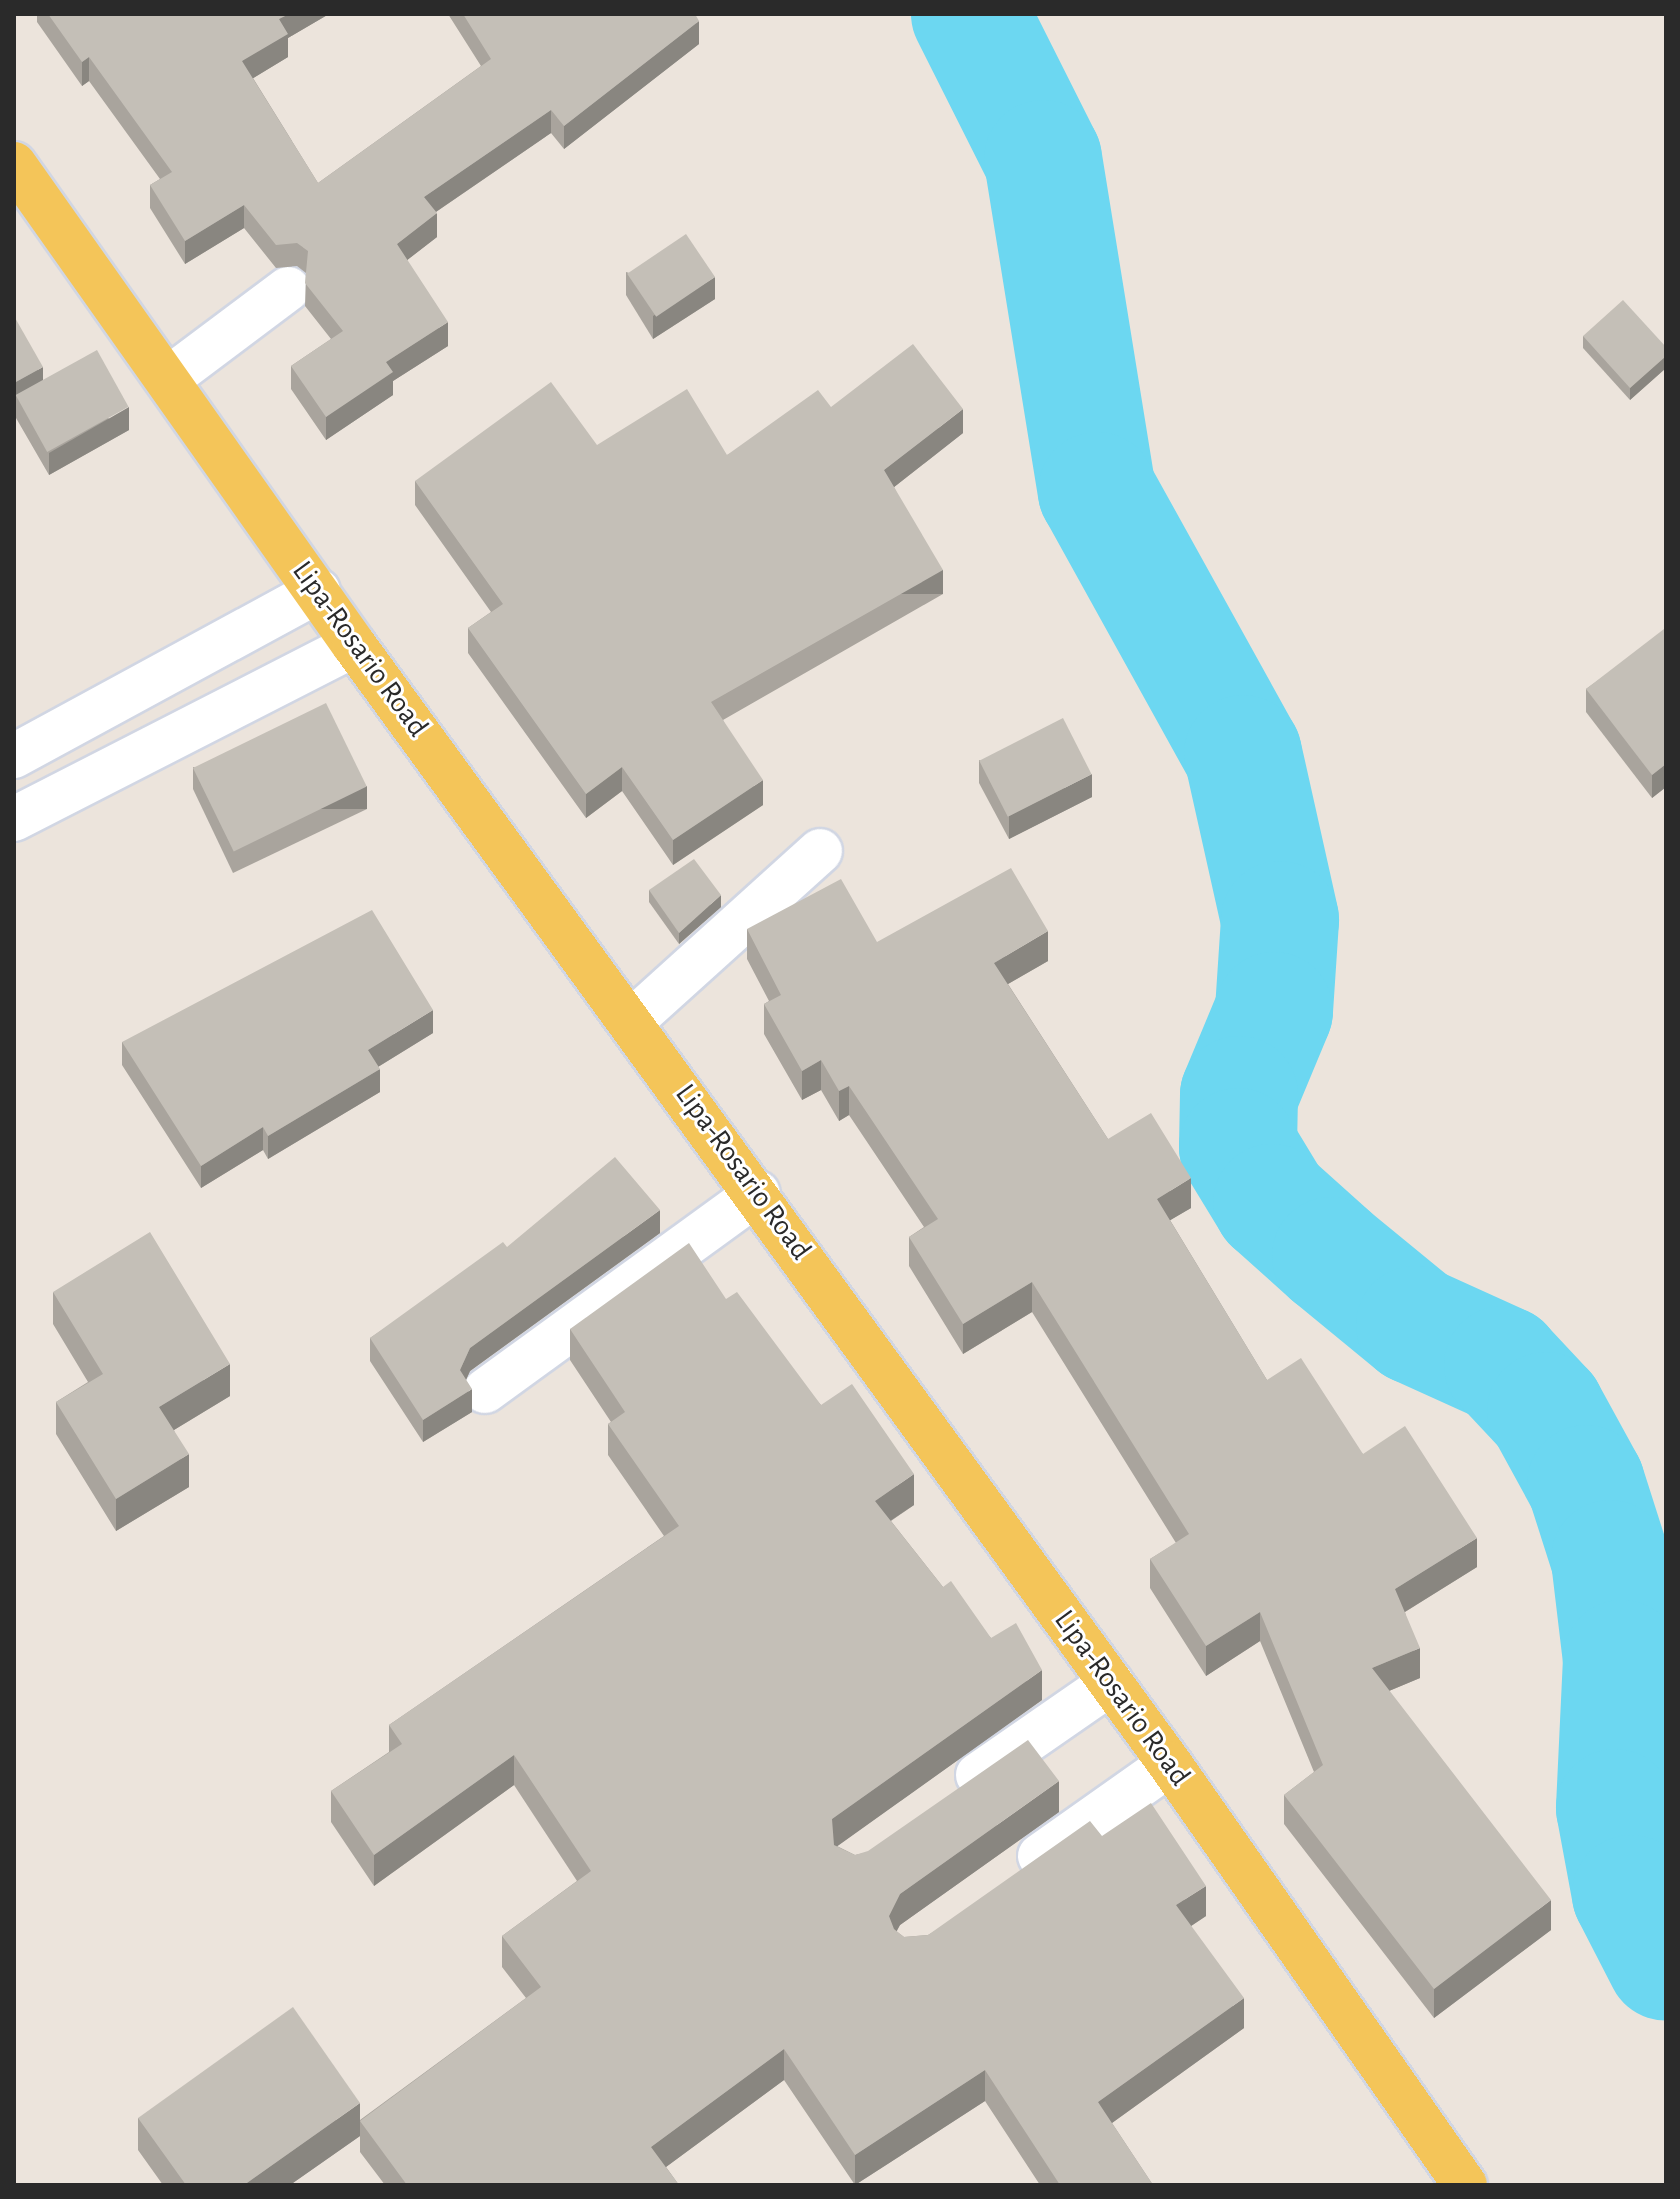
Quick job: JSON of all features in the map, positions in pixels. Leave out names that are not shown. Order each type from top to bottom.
[{"type":"main road","name":"Lipa-Rosario Road","points":[[14,164],[354,645],[633,1020],[1170,1764],[1465,2185]]},
{"type":"street","points":[[168,379],[288,289]]},
{"type":"street","points":[[14,756],[318,591]]},
{"type":"street","points":[[14,819],[354,645]]},
{"type":"street","points":[[633,1020],[820,851]]},
{"type":"street","points":[[485,1391],[758,1193]]},
{"type":"street","points":[[944,1799],[1111,1683]]},
{"type":"street","points":[[1004,1882],[1170,1764]]},
{"type":"building","points":[[48,14],[289,14],[279,19],[288,34],[242,61],[318,183],[491,59],[463,14],[695,14],[699,21],[564,126],[551,110],[424,197],[437,213],[397,244],[448,322],[386,362],[393,372],[326,417],[291,366],[343,331],[305,283],[308,251],[297,243],[276,245],[244,205],[185,241],[150,185],[172,172],[89,57],[82,62]]},
{"type":"building","points":[[686,234],[715,277],[656,317],[627,274]]},
{"type":"building","points":[[1623,300],[1666,347],[1666,356],[1630,388],[1583,336]]},
{"type":"building","points":[[14,316],[43,367],[14,383]]},
{"type":"building","points":[[913,344],[963,409],[884,470],[943,570],[711,702],[763,780],[673,840],[622,767],[586,794],[468,628],[503,604],[415,481],[551,382],[597,445],[687,389],[727,455],[818,390],[831,407]]},
{"type":"building","points":[[97,350],[129,407],[47,452],[16,395]]},
{"type":"building","points":[[1664,629],[1666,764],[1652,775],[1586,689]]},
{"type":"building","points":[[326,703],[367,787],[234,851],[193,768]]},
{"type":"building","points":[[1063,718],[1092,774],[1008,817],[979,761]]},
{"type":"building","points":[[694,859],[721,895],[679,933],[649,890]]},
{"type":"building","points":[[1011,868],[1048,931],[994,963],[1108,1139],[1151,1113],[1191,1178],[1157,1199],[1267,1380],[1301,1358],[1363,1454],[1405,1426],[1477,1538],[1395,1589],[1420,1648],[1372,1668],[1551,1900],[1434,1989],[1284,1795],[1323,1765],[1260,1612],[1206,1646],[1150,1559],[1189,1534],[1032,1282],[963,1324],[909,1237],[938,1219],[849,1086],[839,1091],[821,1060],[802,1071],[764,1004],[781,995],[747,929],[841,879],[877,942]]},
{"type":"building","points":[[372,910],[433,1010],[368,1050],[380,1069],[268,1136],[263,1127],[201,1166],[122,1042]]},
{"type":"building","points":[[615,1157],[660,1210],[470,1348],[460,1370],[472,1389],[423,1420],[370,1338],[503,1242],[507,1247]]},
{"type":"building","points":[[150,1232],[230,1364],[159,1407],[189,1454],[116,1499],[56,1402],[103,1374],[53,1292]]},
{"type":"building","points":[[689,1243],[726,1299],[737,1292],[821,1405],[852,1384],[914,1474],[875,1501],[943,1587],[951,1581],[991,1638],[1016,1623],[1042,1670],[832,1819],[834,1845],[855,1855],[868,1851],[1028,1740],[1059,1781],[900,1894],[889,1916],[894,1929],[904,1937],[928,1935],[1090,1821],[1102,1836],[1151,1803],[1206,1886],[1176,1905],[1244,1998],[1098,2102],[1153,2185],[1060,2185],[985,2070],[855,2155],[784,2049],[651,2147],[679,2185],[407,2185],[360,2121],[541,1987],[502,1936],[591,1871],[514,1755],[374,1855],[331,1791],[402,1744],[389,1725],[679,1526],[608,1424],[625,1412],[570,1329]]},
{"type":"building","points":[[293,2007],[360,2103],[244,2185],[186,2185],[138,2118]]},
{"type":"waterway","points":[[970,14],[1043,159],[1097,491],[1243,754],[1280,920],[1274,1011],[1239,1095],[1238,1147],[1272,1203],[1331,1256],[1415,1325],[1503,1365],[1546,1411],[1586,1484],[1610,1559],[1622,1659],[1615,1808],[1631,1894],[1666,1962]]}]
